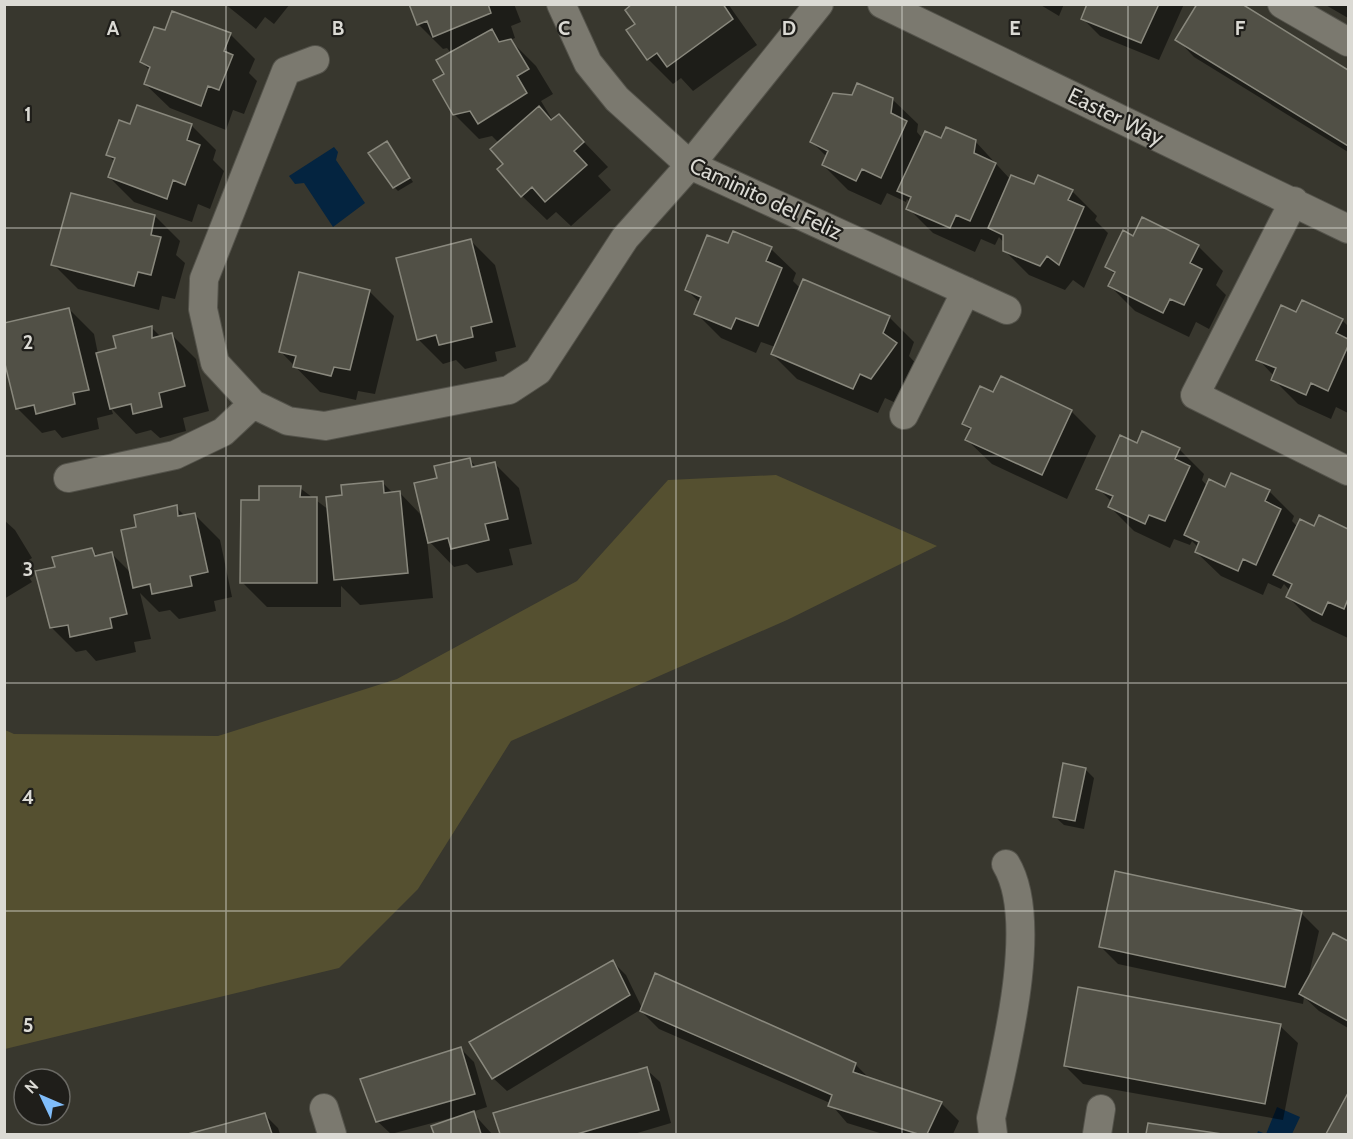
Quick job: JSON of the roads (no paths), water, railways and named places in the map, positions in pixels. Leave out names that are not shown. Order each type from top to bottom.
[{"type":"street","name":"Caminito del Feliz","points":[[561,4],[588,63],[617,99],[690,165],[1007,310]]},
{"type":"street","points":[[315,60],[286,71],[204,279],[203,309],[215,363],[253,404],[288,421],[325,426],[509,390],[538,371],[625,238],[690,165],[819,4]]},
{"type":"street","name":"Easter Way","points":[[882,4],[1348,229]]},
{"type":"street","points":[[1282,4],[1348,42]]},
{"type":"street","points":[[1294,201],[1195,395],[1348,471]]},
{"type":"street","points":[[904,415],[966,291]]},
{"type":"street","points":[[68,478],[175,455],[223,432],[253,404]]},
{"type":"street","points":[[992,1126],[1014,995],[1021,924],[1012,875],[1006,864]]},
{"type":"water","points":[[334,147],[338,152],[336,160],[365,203],[333,227],[304,183],[295,184],[289,176]]},
{"type":"water","points":[[1277,1107],[1300,1117],[1292,1134],[1266,1134]]}]
